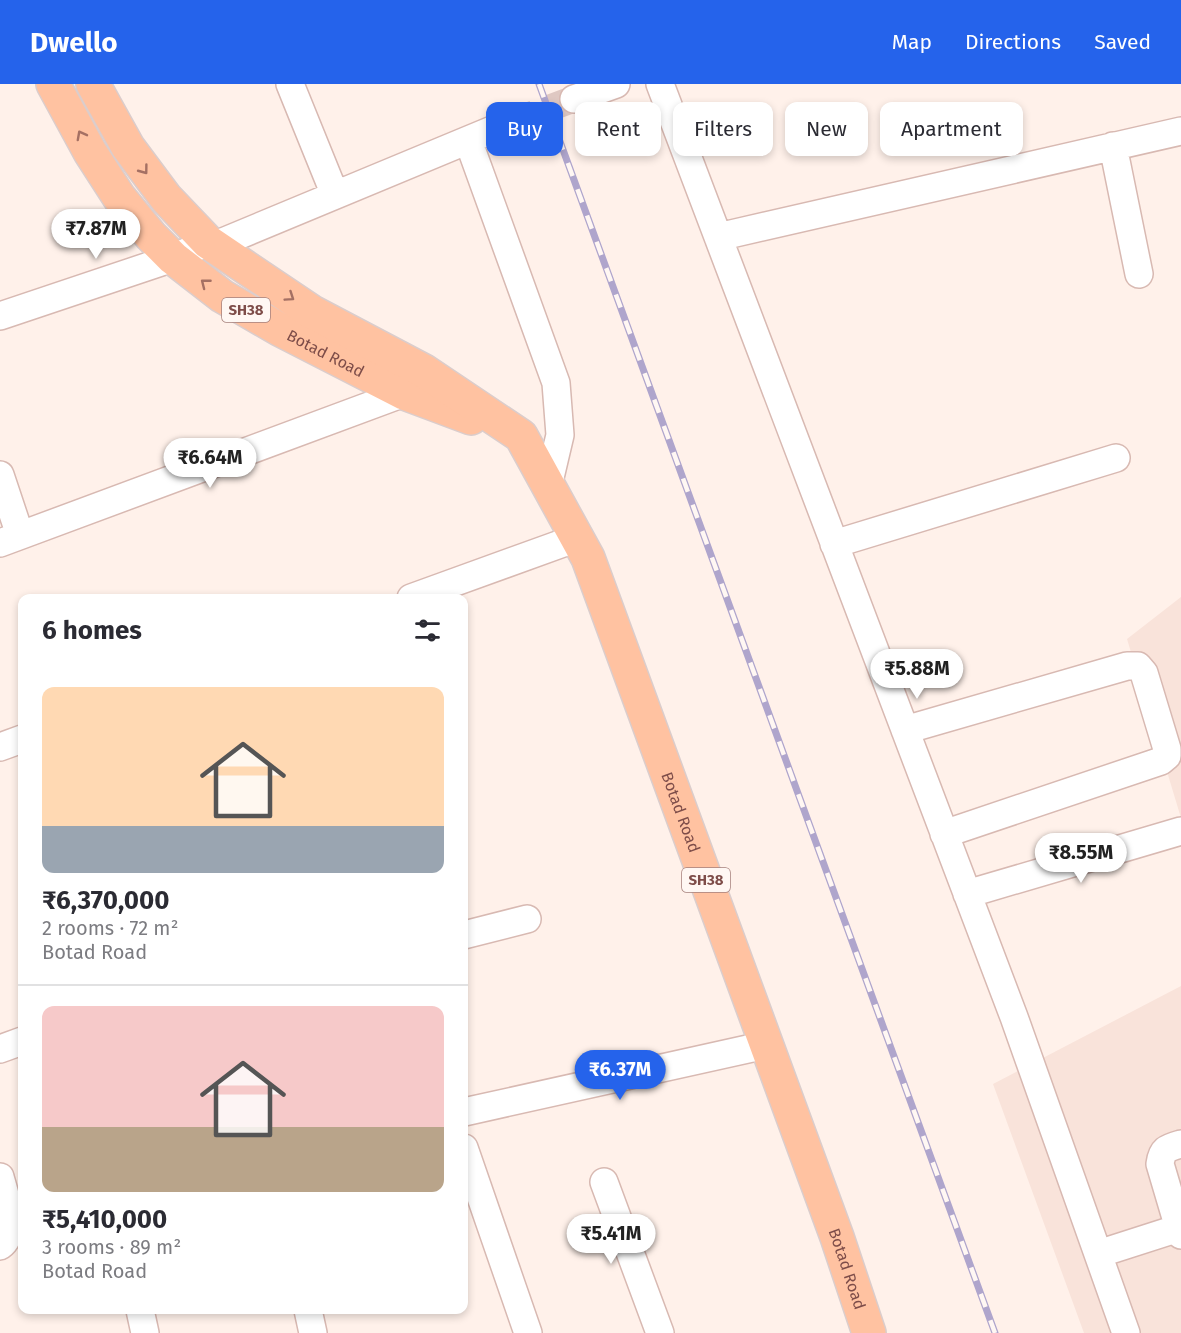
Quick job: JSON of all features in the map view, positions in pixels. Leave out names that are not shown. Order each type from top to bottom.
[{"type":"main road","name":"Botad Road","points":[[53,84],[90,152],[119,197],[151,236],[173,258],[222,296],[279,329],[404,393],[521,436]]},
{"type":"main road","name":"Botad Road","points":[[93,84],[128,147],[166,198],[211,244],[312,312],[424,371],[521,436],[588,558],[837,1237],[869,1333]]},
{"type":"street","points":[[290,84],[335,195]]},
{"type":"street","points":[[574,99],[616,84]]},
{"type":"street","points":[[660,84],[1014,1017],[1126,1333]]},
{"type":"street","points":[[718,237],[1181,131]]},
{"type":"street","points":[[0,316],[211,244],[486,133]]},
{"type":"street","points":[[468,140],[556,383],[560,435],[548,486]]},
{"type":"street","points":[[1113,146],[1139,274]]},
{"type":"street","points":[[0,475],[10,539],[404,393]]},
{"type":"street","points":[[834,544],[1116,458]]},
{"type":"street","points":[[422,594],[577,538]]},
{"type":"street","points":[[905,730],[1127,666],[1138,666],[1144,673],[1167,748],[1167,756],[1161,761],[944,834]]},
{"type":"street","points":[[0,747],[18,740]]},
{"type":"street","points":[[968,894],[1181,831]]},
{"type":"street","points":[[468,934],[527,919]]},
{"type":"street","points":[[0,1049],[18,1042]]},
{"type":"street","points":[[468,1111],[766,1045]]},
{"type":"street","points":[[1098,1254],[1180,1232],[1160,1164],[1162,1154],[1168,1148],[1181,1144]]},
{"type":"street","points":[[468,1160],[528,1333]]},
{"type":"street","points":[[0,1177],[10,1225],[5,1242],[0,1246]]},
{"type":"street","points":[[604,1182],[660,1333]]},
{"type":"street","points":[[141,1314],[145,1333]]},
{"type":"street","points":[[309,1314],[313,1333]]},
{"type":"shaded area","points":[[1181,597],[1181,818],[1127,639]]},
{"type":"shaded area","points":[[1181,986],[1181,1333],[1084,1333],[993,1084]]},
{"type":"tunnel","points":[[563,103],[574,99]]},
{"type":"railway","points":[[539,84],[995,1333]]}]
